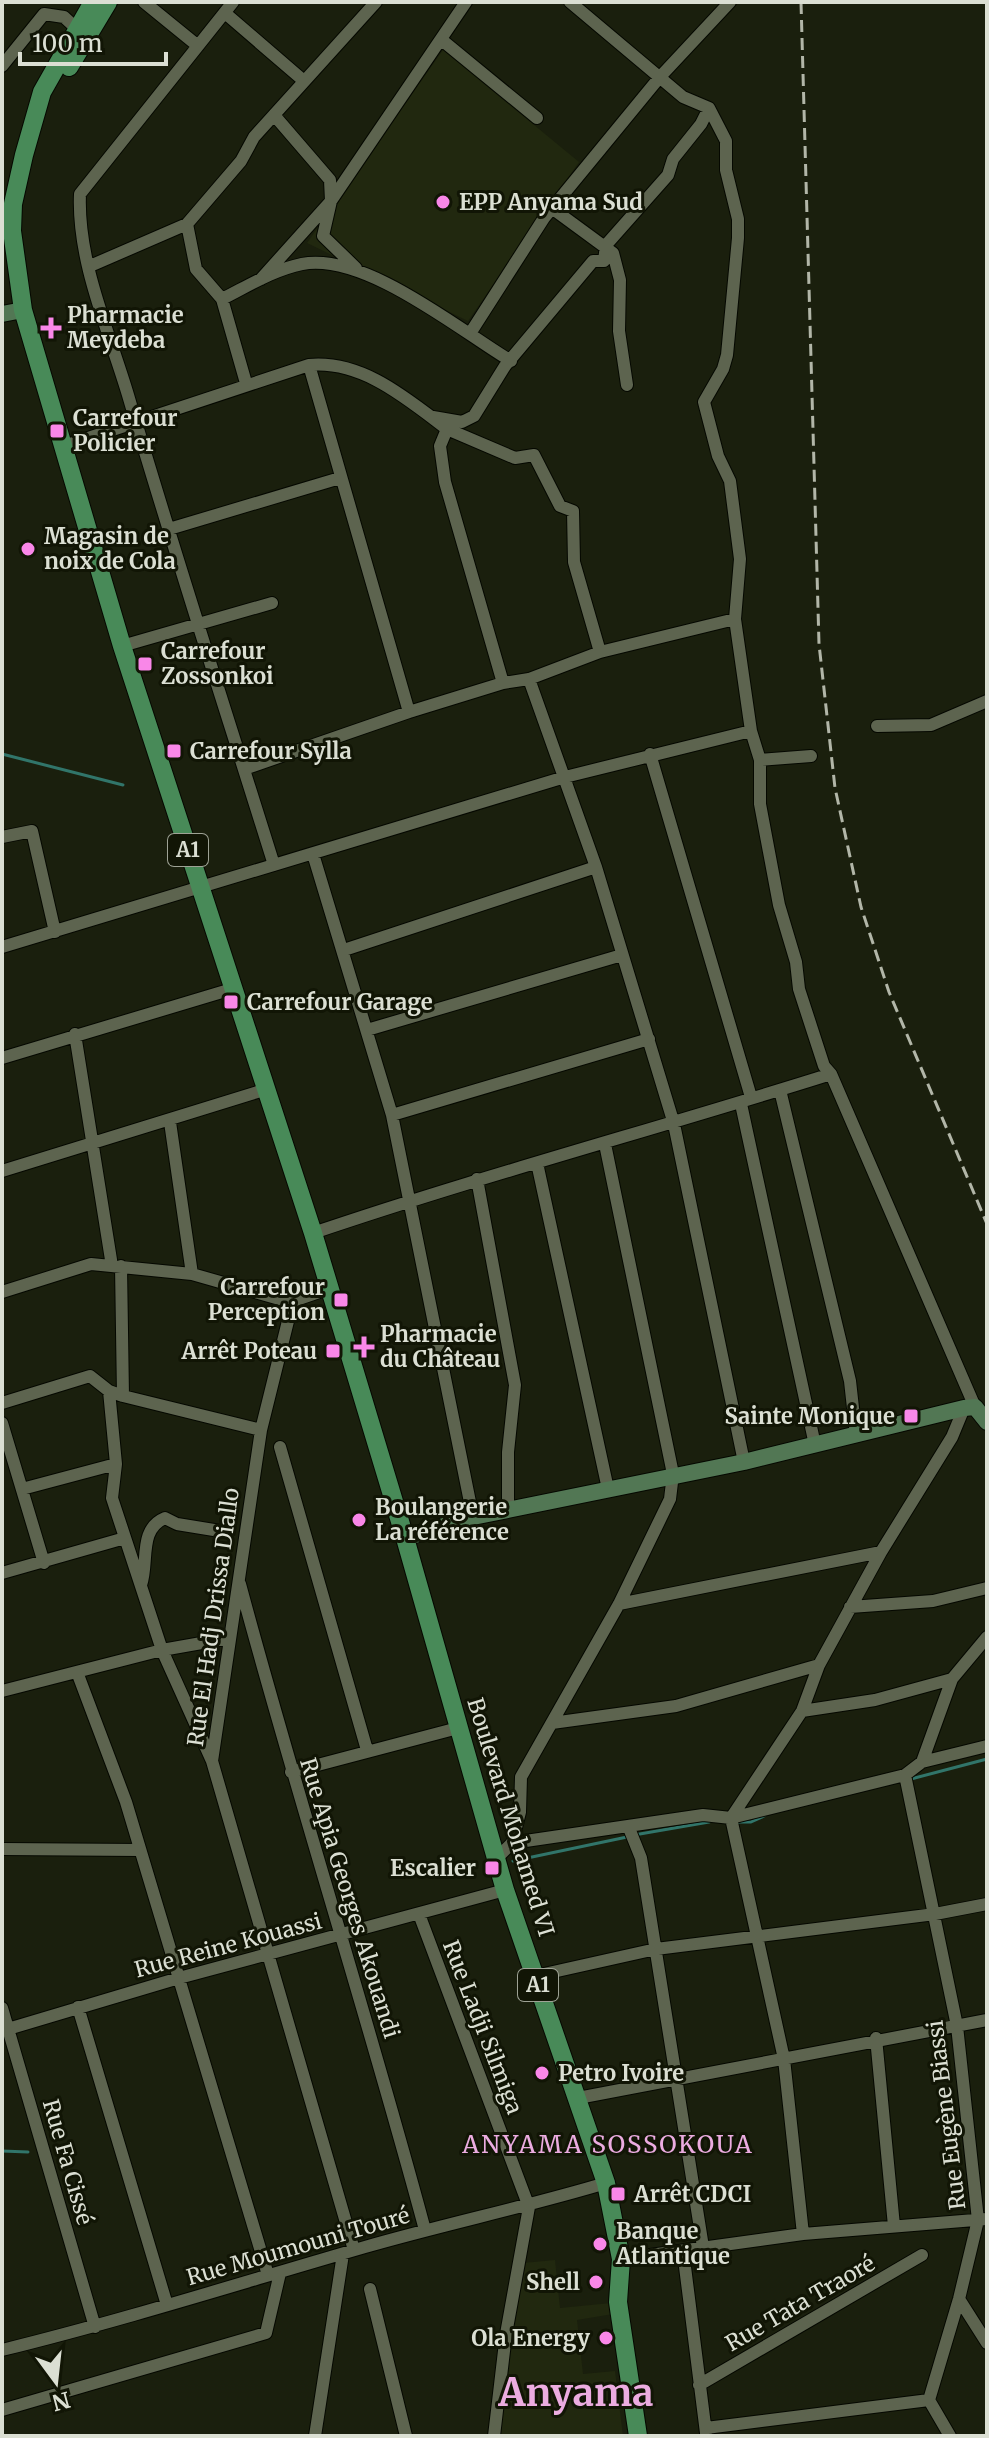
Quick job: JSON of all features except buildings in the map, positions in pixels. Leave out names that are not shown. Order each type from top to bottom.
[{"type":"main road","name":"A1","points":[[93,2],[42,92],[24,155],[13,204],[12,231],[23,310],[122,646],[313,1233],[405,1538]]},
{"type":"main road","name":"A1","points":[[24,155],[108,2]]},
{"type":"main road","name":"Boulevard Mohamed VI","points":[[405,1538],[505,1890],[606,2183],[621,2259],[618,2302],[638,2436]]},
{"type":"street","points":[[144,2],[198,46]]},
{"type":"street","points":[[233,2],[80,194],[82,234],[90,266],[274,865]]},
{"type":"street","points":[[90,266],[187,224],[274,115],[376,2]]},
{"type":"street","points":[[261,279],[331,201],[443,41],[466,2]]},
{"type":"street","points":[[570,2],[683,97],[709,108],[726,141],[726,170],[738,219],[727,355],[723,369],[704,402],[718,456],[730,481],[740,559],[735,619],[751,731],[760,760],[760,804],[779,905],[796,962],[799,989],[824,1066],[831,1074],[970,1408],[987,1422]]},
{"type":"street","points":[[471,332],[553,209],[659,78],[730,2]]},
{"type":"street","points":[[225,13],[304,81]]},
{"type":"street","points":[[2,66],[44,14],[64,17],[77,29]]},
{"type":"street","points":[[443,41],[537,118]]},
{"type":"street","points":[[433,417],[470,420],[511,361],[593,261],[604,261],[606,245],[668,175],[673,159],[701,124],[709,108]]},
{"type":"street","points":[[274,115],[330,180],[331,201],[323,236],[359,271]]},
{"type":"street","points":[[553,209],[613,253],[620,280],[619,331],[627,385]]},
{"type":"street","points":[[187,224],[196,269],[222,299],[246,383]]},
{"type":"street","points":[[222,299],[261,279],[303,264],[334,264],[359,271],[471,332],[511,361]]},
{"type":"street","points":[[2,314],[23,310]]},
{"type":"street","points":[[64,446],[246,383],[309,365],[342,365],[367,373],[447,429],[515,458],[534,455],[560,506],[573,511],[574,562],[600,652]]},
{"type":"street","points":[[309,365],[409,712]]},
{"type":"street","points":[[447,429],[440,446],[445,482],[503,683]]},
{"type":"street","points":[[169,529],[340,478]]},
{"type":"street","points":[[122,646],[272,603]]},
{"type":"street","points":[[244,769],[409,712],[503,683],[529,679],[600,652],[735,619]]},
{"type":"street","points":[[529,679],[596,867],[674,1124],[744,1462]]},
{"type":"street","points":[[877,726],[931,725],[987,701]]},
{"type":"street","points":[[2,947],[565,777],[751,731]]},
{"type":"street","points":[[650,754],[746,1100],[815,1445]]},
{"type":"street","points":[[760,760],[811,756]]},
{"type":"street","points":[[2,837],[32,831],[55,932]]},
{"type":"street","points":[[313,854],[392,1115],[473,1517]]},
{"type":"street","points":[[344,950],[596,867]]},
{"type":"street","points":[[367,1030],[622,955]]},
{"type":"street","points":[[2,1058],[232,989]]},
{"type":"street","points":[[75,1034],[117,1266],[123,1396]]},
{"type":"street","points":[[392,1115],[649,1039]]},
{"type":"street","points":[[313,1233],[477,1179],[674,1124],[831,1074]]},
{"type":"street","points":[[2,1171],[170,1122],[264,1090]]},
{"type":"street","points":[[780,1090],[850,1381],[856,1435]]},
{"type":"street","points":[[170,1122],[192,1274]]},
{"type":"street","points":[[496,1859],[512,1843],[520,1812],[521,1777],[619,1604],[670,1499],[673,1474],[605,1144]]},
{"type":"street","points":[[537,1163],[608,1489]]},
{"type":"street","points":[[477,1179],[515,1385],[508,1452],[508,1509]]},
{"type":"street","points":[[2,1292],[91,1264],[192,1274],[290,1302],[328,1289]]},
{"type":"street","name":"Rue El Hadj Drissa Diallo","points":[[290,1302],[261,1430],[212,1761],[269,1954],[348,2252]]},
{"type":"street","points":[[2,1403],[90,1376],[109,1391],[123,1396],[261,1430]]},
{"type":"street","points":[[109,1391],[116,1464],[112,1498],[162,1650],[212,1761]]},
{"type":"street","points":[[405,1538],[473,1517],[744,1462],[970,1408]]},
{"type":"street","points":[[803,2234],[784,2059],[731,1818],[802,1711],[819,1665],[850,1607],[970,1408]]},
{"type":"street","points":[[2,1423],[44,1563]]},
{"type":"street","points":[[280,1447],[367,1750]]},
{"type":"street","points":[[22,1489],[116,1464]]},
{"type":"street","points":[[141,1585],[145,1573],[146,1540],[157,1521],[165,1518],[177,1524],[220,1531]]},
{"type":"street","points":[[2,1573],[125,1538]]},
{"type":"street","points":[[619,1604],[881,1552]]},
{"type":"street","name":"Rue Apia Georges Akouandi","points":[[238,1577],[291,1772],[385,2081],[425,2230]]},
{"type":"street","points":[[850,1607],[933,1601],[987,1588]]},
{"type":"street","points":[[922,1762],[952,1679],[987,1637]]},
{"type":"street","points":[[2,1691],[162,1650],[230,1638]]},
{"type":"street","points":[[552,1723],[676,1706],[819,1665]]},
{"type":"street","points":[[2,2410],[266,2333],[274,2274],[126,1802],[77,1672]]},
{"type":"street","points":[[802,1711],[875,1700],[952,1679]]},
{"type":"street","points":[[291,1772],[458,1728]]},
{"type":"street","points":[[512,1843],[703,1815],[731,1818],[905,1775],[922,1762],[987,1746]]},
{"type":"street","name":"Rue Eugène Biassi","points":[[905,1775],[957,2026],[981,2223],[929,2400]]},
{"type":"street","points":[[629,1828],[641,1858],[679,2081],[703,2247]]},
{"type":"street","points":[[2,1849],[140,1850]]},
{"type":"street","name":"Rue Reine Kouassi","points":[[8,2029],[179,1978],[505,1890]]},
{"type":"street","points":[[535,1976],[656,1949],[935,1914],[987,1904]]},
{"type":"street","name":"Rue Ladji Silmiga","points":[[419,1914],[529,2207]]},
{"type":"street","points":[[78,2007],[167,2305]]},
{"type":"street","name":"Rue Fa Cissé","points":[[2,2008],[95,2327]]},
{"type":"street","points":[[578,2098],[679,2081],[876,2038],[987,2020]]},
{"type":"street","points":[[876,2038],[894,2226]]},
{"type":"street","name":"Rue Moumouni Touré","points":[[2,2350],[95,2327],[425,2230],[529,2207],[606,2183]]},
{"type":"street","points":[[494,2436],[506,2334],[529,2207]]},
{"type":"street","points":[[621,2259],[803,2234],[894,2226],[981,2223],[987,2244]]},
{"type":"street","points":[[683,2251],[706,2432],[929,2400],[950,2436]]},
{"type":"street","points":[[315,2436],[348,2252]]},
{"type":"street","name":"Rue Tata Traoré","points":[[699,2385],[922,2255]]},
{"type":"street","points":[[370,2289],[406,2436]]},
{"type":"street","points":[[959,2299],[987,2343]]},
{"type":"shaded area","name":"EPP Anyama Sud","points":[[443,50],[579,162],[468,321],[307,243]]},
{"type":"shaded area","points":[[555,2260],[560,2308],[611,2303],[613,2314],[577,2320],[583,2374],[615,2371],[623,2436],[498,2436],[523,2263]]},
{"type":"waterway","points":[[2,754],[123,785]]},
{"type":"waterway","points":[[911,1779],[987,1759]]},
{"type":"waterway","points":[[737,1822],[751,1822],[764,1816]]},
{"type":"waterway","points":[[634,1835],[709,1822]]},
{"type":"waterway","points":[[513,1861],[627,1837]]},
{"type":"waterway","points":[[2,2151],[28,2152]]},
{"type":"railway","points":[[801,2],[819,644],[835,788],[861,907],[889,992],[987,1224]]},
{"type":"place","name":"EPP Anyama Sud","points":[[443,202]]},
{"type":"place","name":"Pharmacie Meydeba","points":[[51,328]]},
{"type":"place","name":"Carrefour Policier","points":[[57,431]]},
{"type":"place","name":"Magasin de noix de Cola","points":[[28,549]]},
{"type":"place","name":"Carrefour Zossonkoi","points":[[145,664]]},
{"type":"place","name":"Carrefour Sylla","points":[[174,751]]},
{"type":"place","name":"Carrefour Garage","points":[[231,1002]]},
{"type":"place","name":"Carrefour Perception","points":[[341,1300]]},
{"type":"place","name":"Pharmacie du Château","points":[[364,1347]]},
{"type":"place","name":"Arrêt Poteau","points":[[333,1351]]},
{"type":"place","name":"Sainte Monique","points":[[911,1416]]},
{"type":"place","name":"Boulangerie La référence","points":[[359,1520]]},
{"type":"place","name":"Escalier","points":[[492,1868]]},
{"type":"place","name":"Petro Ivoire","points":[[542,2073]]},
{"type":"place","name":"Arrêt CDCI","points":[[618,2194]]},
{"type":"place","name":"Banque Atlantique","points":[[600,2244]]},
{"type":"place","name":"Shell","points":[[596,2282]]},
{"type":"place","name":"Ola Energy","points":[[606,2338]]},
{"type":"district","name":"ANYAMA SOSSOKOUA","points":[[608,2145]]},
{"type":"district","name":"Anyama","points":[[576,2393]]}]
